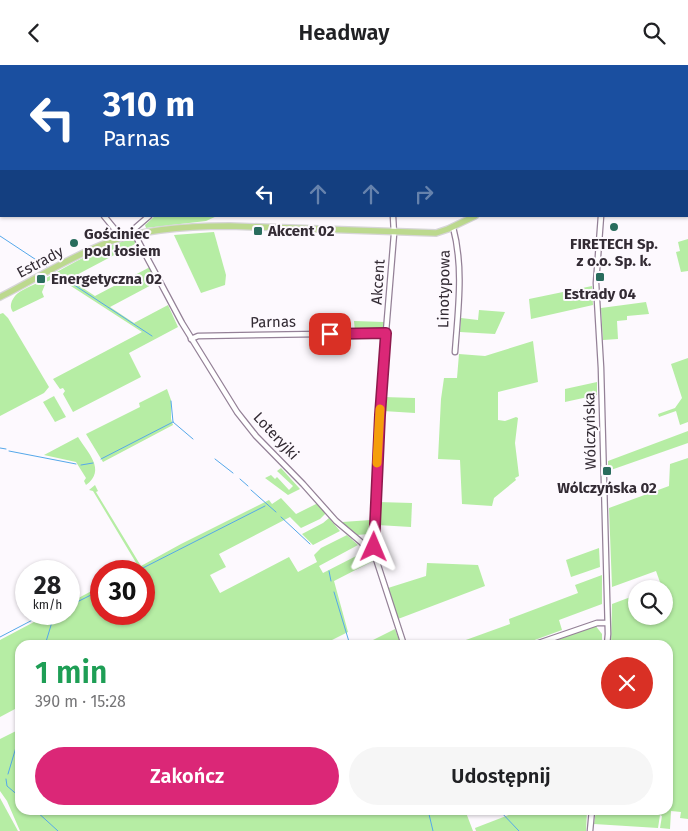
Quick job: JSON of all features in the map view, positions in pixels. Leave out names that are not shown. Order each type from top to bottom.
[{"type":"main road","name":"Estrady","points":[[0,297],[100,245],[133,235],[214,226],[436,233],[473,217]]},
{"type":"street","points":[[105,217],[122,238]]},
{"type":"street","points":[[133,235],[134,229],[148,217]]},
{"type":"street","name":"Akcent","points":[[376,559],[374,533],[377,453],[393,217]]},
{"type":"street","points":[[460,217],[462,223]]},
{"type":"street","name":"Wólczyńska","points":[[601,217],[596,283],[601,368],[607,640]]},
{"type":"street","name":"Linotypowa","points":[[453,227],[459,255],[458,319],[455,352]]},
{"type":"street","name":"Loteryjki","points":[[133,235],[226,397],[256,436],[336,521],[376,559],[402,640]]},
{"type":"street","name":"Parnas","points":[[191,339],[198,336],[386,333]]},
{"type":"street","points":[[548,640],[597,623],[607,623]]},
{"type":"street","points":[[590,831],[592,815]]},
{"type":"green space","points":[[154,217],[215,217],[206,221],[146,228],[145,225]]},
{"type":"green space","points":[[214,232],[226,275],[225,285],[201,293],[174,235]]},
{"type":"green space","points":[[134,239],[137,243],[69,279],[95,296],[150,267],[157,282],[110,307],[134,323],[168,305],[178,327],[129,353],[141,377],[73,412],[63,394],[65,391],[63,388],[60,389],[53,379],[142,332],[57,277],[46,282],[42,292],[44,297],[13,312],[11,308],[12,302],[20,292],[85,257],[109,246]]},
{"type":"green space","points":[[688,239],[688,271],[681,272],[676,252],[680,251],[678,242]]},
{"type":"green space","points":[[592,286],[593,305],[531,319],[529,299]]},
{"type":"green space","points":[[646,302],[649,314],[627,316],[627,320],[617,321],[618,339],[603,340],[601,308]]},
{"type":"green space","points":[[479,310],[505,312],[495,334],[460,332],[461,318],[478,320]]},
{"type":"green space","points":[[3,313],[8,318],[49,387],[44,393],[0,416],[0,314]]},
{"type":"green space","points":[[354,321],[384,322],[383,330],[355,332]]},
{"type":"green space","points":[[533,341],[538,382],[498,392],[498,420],[505,421],[518,418],[515,443],[519,476],[494,498],[492,506],[462,504],[460,460],[438,459],[444,378],[457,378],[459,354],[485,356]]},
{"type":"green space","points":[[688,358],[688,422],[680,425],[676,411],[659,417],[658,414],[675,408],[682,398],[671,364]]},
{"type":"green space","points":[[597,382],[597,395],[565,402],[565,389]]},
{"type":"green space","points":[[167,389],[171,400],[171,419],[173,425],[103,462],[86,434],[140,407],[139,403]]},
{"type":"green space","points":[[54,396],[66,417],[55,422],[43,402]]},
{"type":"green space","points":[[384,397],[415,398],[415,413],[383,411]]},
{"type":"green space","points":[[688,431],[688,443],[608,471],[608,461]]},
{"type":"green space","points":[[78,437],[90,455],[95,467],[92,479],[86,485],[84,481],[86,478],[76,462],[44,455]]},
{"type":"green space","points":[[688,458],[688,819],[680,818],[681,812],[673,811],[673,640],[611,640],[612,604],[628,598],[628,625],[673,625],[673,580],[659,580],[656,571],[612,587],[609,508],[669,486],[670,464]]},
{"type":"green space","points":[[281,468],[300,489],[288,495],[265,478],[271,475],[275,479],[277,477],[289,490],[293,486],[277,471]]},
{"type":"green space","points":[[95,485],[98,491],[96,492],[137,560],[134,560],[93,491],[89,490]]},
{"type":"green space","points":[[281,498],[296,514],[318,503],[326,513],[320,519],[301,528],[290,517],[219,554],[226,567],[210,575],[220,593],[289,557],[298,572],[317,562],[314,555],[321,548],[347,535],[358,545],[319,566],[323,573],[364,552],[373,561],[334,581],[348,632],[332,640],[15,640],[15,709],[0,717],[0,640],[28,625],[80,625],[80,597],[90,592],[90,625],[155,625],[155,560],[152,560],[269,500],[272,504]]},
{"type":"green space","points":[[378,502],[412,503],[411,527],[377,525]]},
{"type":"green space","points":[[329,518],[340,531],[313,545],[302,534],[323,523]]},
{"type":"green space","points":[[371,520],[369,534],[357,535],[342,522]]},
{"type":"green space","points":[[599,548],[600,567],[571,577],[566,560]]},
{"type":"green space","points":[[427,563],[478,565],[485,586],[398,619],[388,588],[426,576]]},
{"type":"green space","points":[[602,575],[602,604],[559,620],[562,630],[535,640],[466,640],[510,624],[509,619],[578,593],[575,585]]},
{"type":"green space","points":[[595,625],[602,634],[602,640],[558,640]]},
{"type":"green space","points":[[395,629],[399,640],[373,640]]},
{"type":"green space","points":[[15,732],[15,815],[467,815],[473,831],[20,831],[7,801],[0,791],[0,739]]},
{"type":"green space","points":[[0,798],[18,831],[0,831]]},
{"type":"green space","points":[[509,815],[587,815],[586,831],[476,831],[475,828]]},
{"type":"green space","points":[[595,815],[660,815],[658,828],[594,824]]},
{"type":"green space","points":[[660,815],[671,815],[670,829],[660,828],[662,816]]},
{"type":"waterway","points":[[0,236],[47,267]]},
{"type":"waterway","points":[[56,273],[152,336]]},
{"type":"waterway","points":[[171,401],[173,422],[193,439]]},
{"type":"waterway","points":[[101,459],[173,422]]},
{"type":"waterway","points":[[0,448],[6,449]]},
{"type":"waterway","points":[[9,451],[76,464]]},
{"type":"waterway","points":[[215,459],[233,473]]},
{"type":"waterway","points":[[81,465],[93,463]]},
{"type":"waterway","points":[[240,479],[248,486]]},
{"type":"waterway","points":[[251,490],[276,512]]},
{"type":"waterway","points":[[155,562],[265,506]]},
{"type":"waterway","points":[[281,517],[310,544]]},
{"type":"waterway","points":[[329,571],[331,581]]},
{"type":"waterway","points":[[334,592],[348,640]]},
{"type":"waterway","points":[[80,600],[90,596]]},
{"type":"waterway","points":[[0,637],[23,625]]},
{"type":"waterway","points":[[47,640],[51,625]]},
{"type":"waterway","points":[[8,774],[15,751]]},
{"type":"waterway","points":[[6,779],[7,786],[15,793]]},
{"type":"waterway","points":[[40,815],[58,831]]},
{"type":"waterway","points":[[429,815],[433,831]]},
{"type":"waterway","points":[[504,815],[519,831]]},
{"type":"slow traffic","points":[[377,463],[380,409]]},
{"type":"place","name":"FIRETECH Sp. z o.o. Sp. k.","points":[[614,227]]},
{"type":"place","name":"Akcent 02","points":[[258,231]]},
{"type":"place","name":"Gościniec pod łosiem","points":[[74,243]]},
{"type":"place","name":"Estrady 04","points":[[600,277]]},
{"type":"place","name":"Energetyczna 02","points":[[41,279]]},
{"type":"place","name":"Wólczyńska 02","points":[[607,471]]},
{"type":"route","points":[[330,334],[386,333],[374,547]]}]
